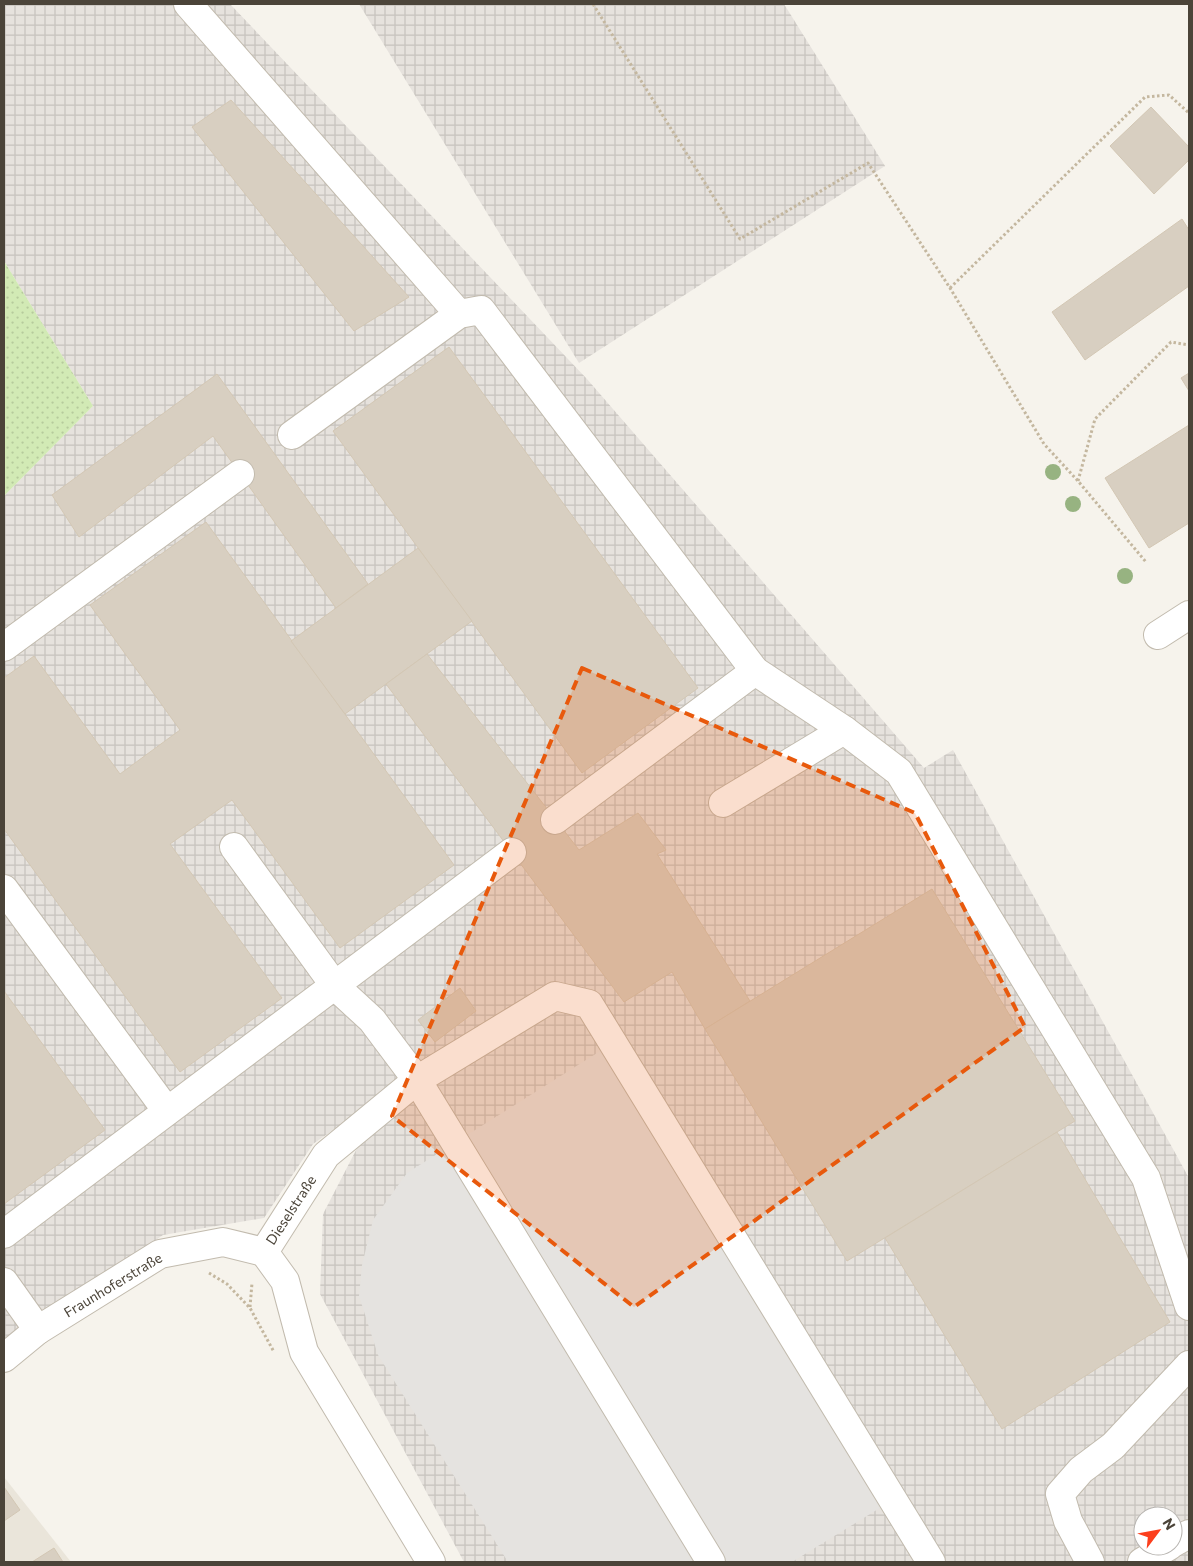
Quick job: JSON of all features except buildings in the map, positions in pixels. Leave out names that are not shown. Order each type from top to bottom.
[{"type":"street","points":[[188,4],[459,314]]},
{"type":"street","points":[[292,435],[459,314],[481,310],[754,671],[844,730],[899,772],[1146,1178],[1189,1306]]},
{"type":"street","points":[[4,647],[240,474]]},
{"type":"street","points":[[1158,635],[1189,615]]},
{"type":"street","points":[[555,820],[754,671]]},
{"type":"street","points":[[723,803],[844,730]]},
{"type":"street","points":[[234,847],[335,986],[372,1020],[417,1080],[711,1562]]},
{"type":"street","points":[[4,1234],[512,852]]},
{"type":"street","points":[[4,889],[168,1111]]},
{"type":"street","name":"Dieselstraße","points":[[430,1562],[304,1352],[285,1281],[264,1252],[326,1155],[417,1080],[555,996],[589,1004],[931,1562]]},
{"type":"street","name":"Fraunhoferstraße","points":[[4,1358],[38,1330],[160,1254],[224,1242],[264,1252]]},
{"type":"street","points":[[4,1282],[38,1330]]},
{"type":"street","points":[[1090,1562],[1068,1521],[1060,1494],[1082,1470],[1113,1446],[1189,1366]]},
{"type":"path","points":[[593,4],[740,239],[868,163],[950,288],[1044,444],[1078,481],[1146,562]]},
{"type":"path","points":[[950,288],[1145,97],[1169,95],[1189,113]]},
{"type":"path","points":[[1078,481],[1095,419],[1171,342],[1189,344]]},
{"type":"path","points":[[206,1271],[227,1284],[250,1308]]},
{"type":"highlighted area","points":[[582,668],[915,813],[1025,1027],[634,1307],[392,1116]]},
{"type":"shaded area","points":[[4,4],[230,4],[587,379],[924,768],[953,750],[1189,1178],[1189,1562],[464,1562],[320,1294],[323,1214],[385,1094],[313,1144],[264,1218],[163,1235],[4,1347],[4,496],[93,406],[4,261]]},
{"type":"shaded area","points":[[359,4],[784,4],[885,166],[579,363]]},
{"type":"shaded area","points":[[624,1036],[901,1495],[792,1562],[508,1562],[378,1355],[359,1296],[362,1265],[373,1220],[407,1173]]},
{"type":"shaded area","points":[[4,1477],[71,1562],[4,1562]]},
{"type":"green space","points":[[4,261],[93,406],[4,496]]}]
